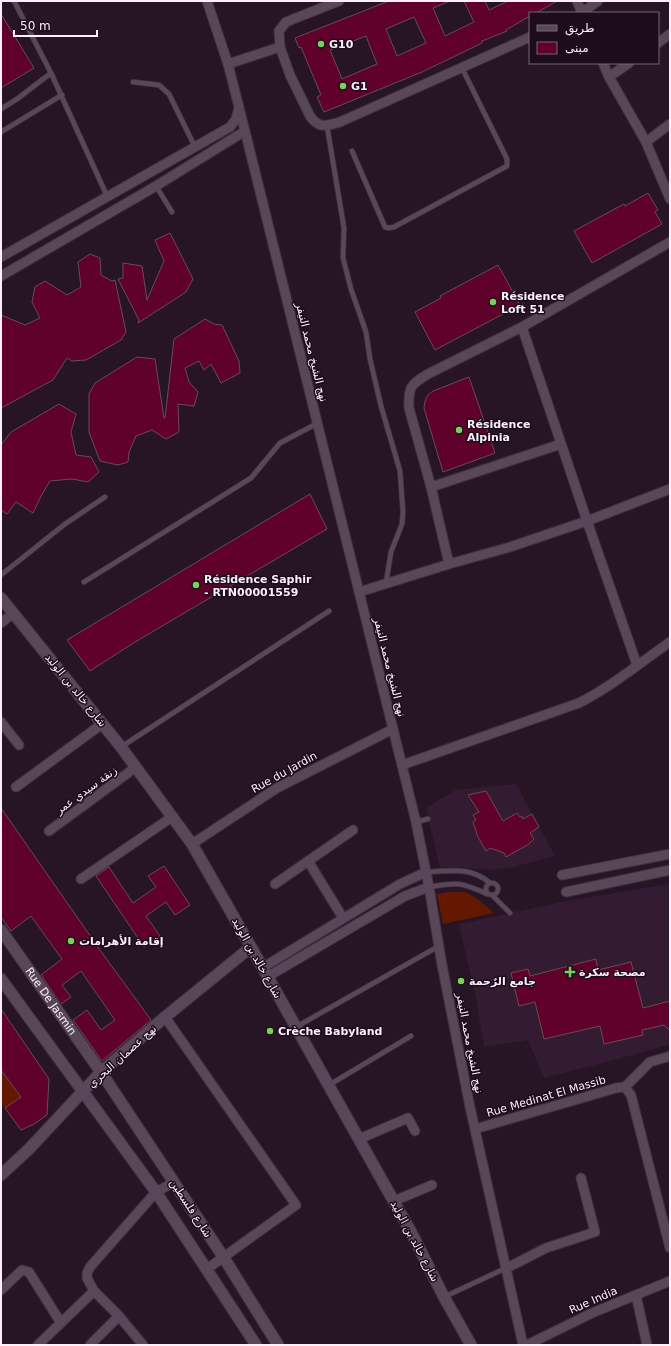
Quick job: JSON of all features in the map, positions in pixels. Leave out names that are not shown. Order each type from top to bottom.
[{"type":"street","name":"نهج الشيخ محمد النيفر","points":[[208,1],[228,64],[245,130],[416,822],[475,1129],[523,1345]]},
{"type":"street","points":[[339,1],[286,22],[279,31],[280,47],[290,75],[310,116],[314,122],[320,125],[327,126],[340,122],[529,36]]},
{"type":"street","points":[[577,1],[582,12]]},
{"type":"street","points":[[583,12],[598,1]]},
{"type":"street","points":[[659,42],[670,34]]},
{"type":"street","points":[[228,64],[280,47]]},
{"type":"street","points":[[603,64],[609,77],[646,142],[670,199]]},
{"type":"street","points":[[609,77],[628,64]]},
{"type":"street","points":[[1,257],[230,127],[236,119],[239,108]]},
{"type":"street","points":[[646,142],[670,124]]},
{"type":"street","points":[[1,276],[156,186],[245,130]]},
{"type":"street","points":[[449,564],[409,408],[408,395],[411,387],[417,381],[430,373],[522,327],[670,242]]},
{"type":"street","points":[[522,327],[637,665]]},
{"type":"street","points":[[430,487],[561,444]]},
{"type":"street","points":[[359,592],[510,547],[587,521],[670,489]]},
{"type":"street","name":"شارع خالد بن الوليد","points":[[1,598],[121,747],[192,844],[394,1201],[471,1345]]},
{"type":"street","points":[[1,623],[14,613]]},
{"type":"street","points":[[402,765],[579,703],[599,693],[670,642]]},
{"type":"street","points":[[1,722],[19,745]]},
{"type":"street","points":[[16,787],[102,724]]},
{"type":"street","name":"Rue du Jardin","points":[[192,844],[277,788],[393,728]]},
{"type":"street","name":"زنقة سيدي عمر","points":[[49,831],[136,768]]},
{"type":"street","points":[[81,879],[172,817]]},
{"type":"street","points":[[275,884],[353,830]]},
{"type":"street","points":[[562,875],[670,854]]},
{"type":"street","points":[[308,861],[343,918]]},
{"type":"street","points":[[566,892],[670,870]]},
{"type":"street","points":[[265,972],[343,918],[400,884],[426,872]]},
{"type":"street","points":[[265,972],[405,896],[429,887]]},
{"type":"street","name":"Rue De Jasmin","points":[[1,930],[102,1072]]},
{"type":"street","name":"نهج عصمان البحري","points":[[1,1175],[29,1149],[102,1072],[165,1017],[251,947]]},
{"type":"street","points":[[1,979],[82,1092]]},
{"type":"street","points":[[165,1017],[296,1206],[208,1269]]},
{"type":"street","points":[[670,1056],[650,1062],[625,1087],[631,1094],[670,1248]]},
{"type":"street","name":"شارع فلسطين","points":[[102,1072],[224,1258],[274,1343]]},
{"type":"street","name":"Rue Medinat El Massib","points":[[475,1129],[616,1088],[625,1087]]},
{"type":"street","name":"شارع فلسطين","points":[[82,1092],[156,1192],[208,1269],[256,1345]]},
{"type":"street","points":[[359,1139],[408,1118],[414,1131]]},
{"type":"street","points":[[506,1268],[546,1248],[595,1232],[581,1178]]},
{"type":"street","points":[[144,1345],[94,1290],[89,1283],[87,1273],[90,1267],[156,1192],[174,1182]]},
{"type":"street","points":[[394,1201],[432,1185]]},
{"type":"street","points":[[1,1290],[22,1270],[28,1272],[61,1323]]},
{"type":"street","name":"Rue India","points":[[527,1345],[592,1313],[670,1281]]},
{"type":"street","points":[[38,1345],[94,1290]]},
{"type":"street","points":[[636,1295],[647,1345]]},
{"type":"street","points":[[90,1345],[119,1316]]},
{"type":"lane","points":[[14,1],[62,94],[107,196]]},
{"type":"lane","points":[[352,151],[385,227],[389,228],[394,227],[506,166],[507,159],[462,68]]},
{"type":"lane","points":[[1,108],[17,99],[51,73]]},
{"type":"lane","points":[[133,82],[159,85],[169,94],[195,147]]},
{"type":"lane","points":[[1,132],[62,94]]},
{"type":"lane","points":[[327,126],[344,228],[343,258],[350,288],[366,332],[370,359],[381,406],[400,471],[403,512],[402,524],[391,552],[386,583]]},
{"type":"lane","points":[[156,186],[172,212]]},
{"type":"lane","points":[[84,582],[251,478],[280,443],[318,423]]},
{"type":"lane","points":[[1,575],[65,524],[105,496]]},
{"type":"lane","points":[[121,747],[329,611]]},
{"type":"lane","points":[[416,822],[428,819]]},
{"type":"lane","points":[[426,872],[470,872],[483,877],[490,883],[496,884],[498,888],[496,894],[493,896]]},
{"type":"lane","points":[[429,887],[449,883],[468,885],[493,896],[510,913]]},
{"type":"lane","points":[[487,894],[486,888],[490,883]]},
{"type":"lane","points":[[296,1027],[439,946]]},
{"type":"lane","points":[[329,1085],[411,1036]]},
{"type":"lane","points":[[444,1297],[506,1268]]},
{"type":"shaded area","points":[[516,784],[555,856],[513,867],[492,870],[440,868],[426,808],[456,790]]},
{"type":"shaded area","name":"مصحة سكرة","points":[[670,884],[670,1044],[544,1078],[528,1040],[484,1047],[476,998],[459,924],[577,899]]},
{"type":"shaded area","points":[[465,892],[475,897],[494,913],[443,924],[437,894]]},
{"type":"shaded area","points":[[1,1070],[21,1097],[5,1108],[1,1102]]},
{"type":"building","points":[[389,1],[450,1],[433,8],[445,36],[474,22],[464,1],[485,1],[489,10],[508,1],[557,1],[538,12],[529,12],[529,17],[506,30],[507,31],[482,41],[482,43],[422,72],[324,112],[317,97],[321,95],[301,47],[299,48],[295,38]],"holes":[[[414,17],[426,43],[397,56],[386,29]],[[366,36],[377,64],[342,79],[330,50]]]},
{"type":"building","points":[[1,14],[34,68],[1,88]]},
{"type":"building","points":[[648,193],[658,210],[655,212],[662,224],[592,263],[574,231]]},
{"type":"building","points":[[170,233],[193,279],[186,292],[138,323],[139,320],[118,279],[123,278],[123,263],[142,266],[147,300],[164,261],[155,240]]},
{"type":"building","points":[[90,254],[100,258],[101,275],[112,281],[115,280],[126,332],[121,340],[86,360],[72,361],[67,358],[53,380],[1,408],[1,315],[25,325],[40,318],[32,302],[35,287],[45,281],[67,295],[81,287],[78,262]]},
{"type":"building","points":[[498,265],[520,305],[435,350],[415,312],[441,298],[440,296]]},
{"type":"building","points":[[205,319],[214,324],[222,325],[239,361],[240,373],[221,383],[211,364],[204,370],[199,361],[185,368],[189,382],[198,392],[194,406],[178,404],[179,432],[166,439],[152,430],[136,436],[129,452],[128,462],[118,465],[100,461],[89,432],[89,394],[95,383],[137,357],[155,359],[165,418],[174,339]]},
{"type":"building","name":"Résidence Alpinia","points":[[469,377],[495,453],[443,472],[424,408],[425,401],[428,395],[433,391]]},
{"type":"building","points":[[59,404],[76,414],[71,432],[76,455],[91,457],[99,472],[88,482],[72,479],[50,481],[33,513],[16,502],[7,514],[1,510],[1,445],[11,432]]},
{"type":"building","name":"Résidence Saphir - RTN00001559","points":[[310,494],[327,529],[135,642],[90,671],[67,640]]},
{"type":"building","points":[[486,791],[503,821],[517,813],[520,817],[522,816],[523,819],[532,814],[539,827],[530,833],[534,839],[529,844],[506,857],[504,853],[490,848],[486,851],[478,837],[473,822],[476,820],[473,815],[479,812],[468,795]]},
{"type":"building","name":"إقامة الأهرامات","points":[[1,808],[100,950],[151,1020],[102,1061],[73,1020],[87,1010],[101,1030],[115,1020],[81,971],[62,985],[71,997],[61,1004],[41,975],[62,959],[31,916],[11,931],[1,917]]},
{"type":"building","points":[[164,866],[190,905],[175,915],[166,902],[146,916],[160,936],[144,947],[96,876],[109,867],[133,903],[156,887],[148,876]]},
{"type":"building","name":"مصحة سكرة","points":[[596,959],[598,970],[631,962],[643,1008],[670,1001],[670,1031],[664,1025],[642,1030],[643,1035],[604,1044],[600,1026],[544,1039],[535,1002],[519,1006],[511,973],[528,969],[530,976]]},
{"type":"building","points":[[1,1009],[49,1079],[47,1115],[34,1124],[21,1130],[5,1108],[21,1097],[1,1070]]},
{"type":"place","name":"G10","points":[[321,44]]},
{"type":"place","name":"G1","points":[[343,86]]},
{"type":"place","name":"Résidence Loft 51","points":[[493,302]]},
{"type":"place","name":"Résidence Alpinia","points":[[459,430]]},
{"type":"place","name":"Résidence Saphir - RTN00001559","points":[[196,585]]},
{"type":"place","name":"إقامة الأهرامات","points":[[71,941]]},
{"type":"place","name":"مصحة سكرة","points":[[570,972]]},
{"type":"place","name":"جامع الرٌحمة","points":[[461,981]]},
{"type":"place","name":"Crèche Babyland","points":[[270,1031]]}]
